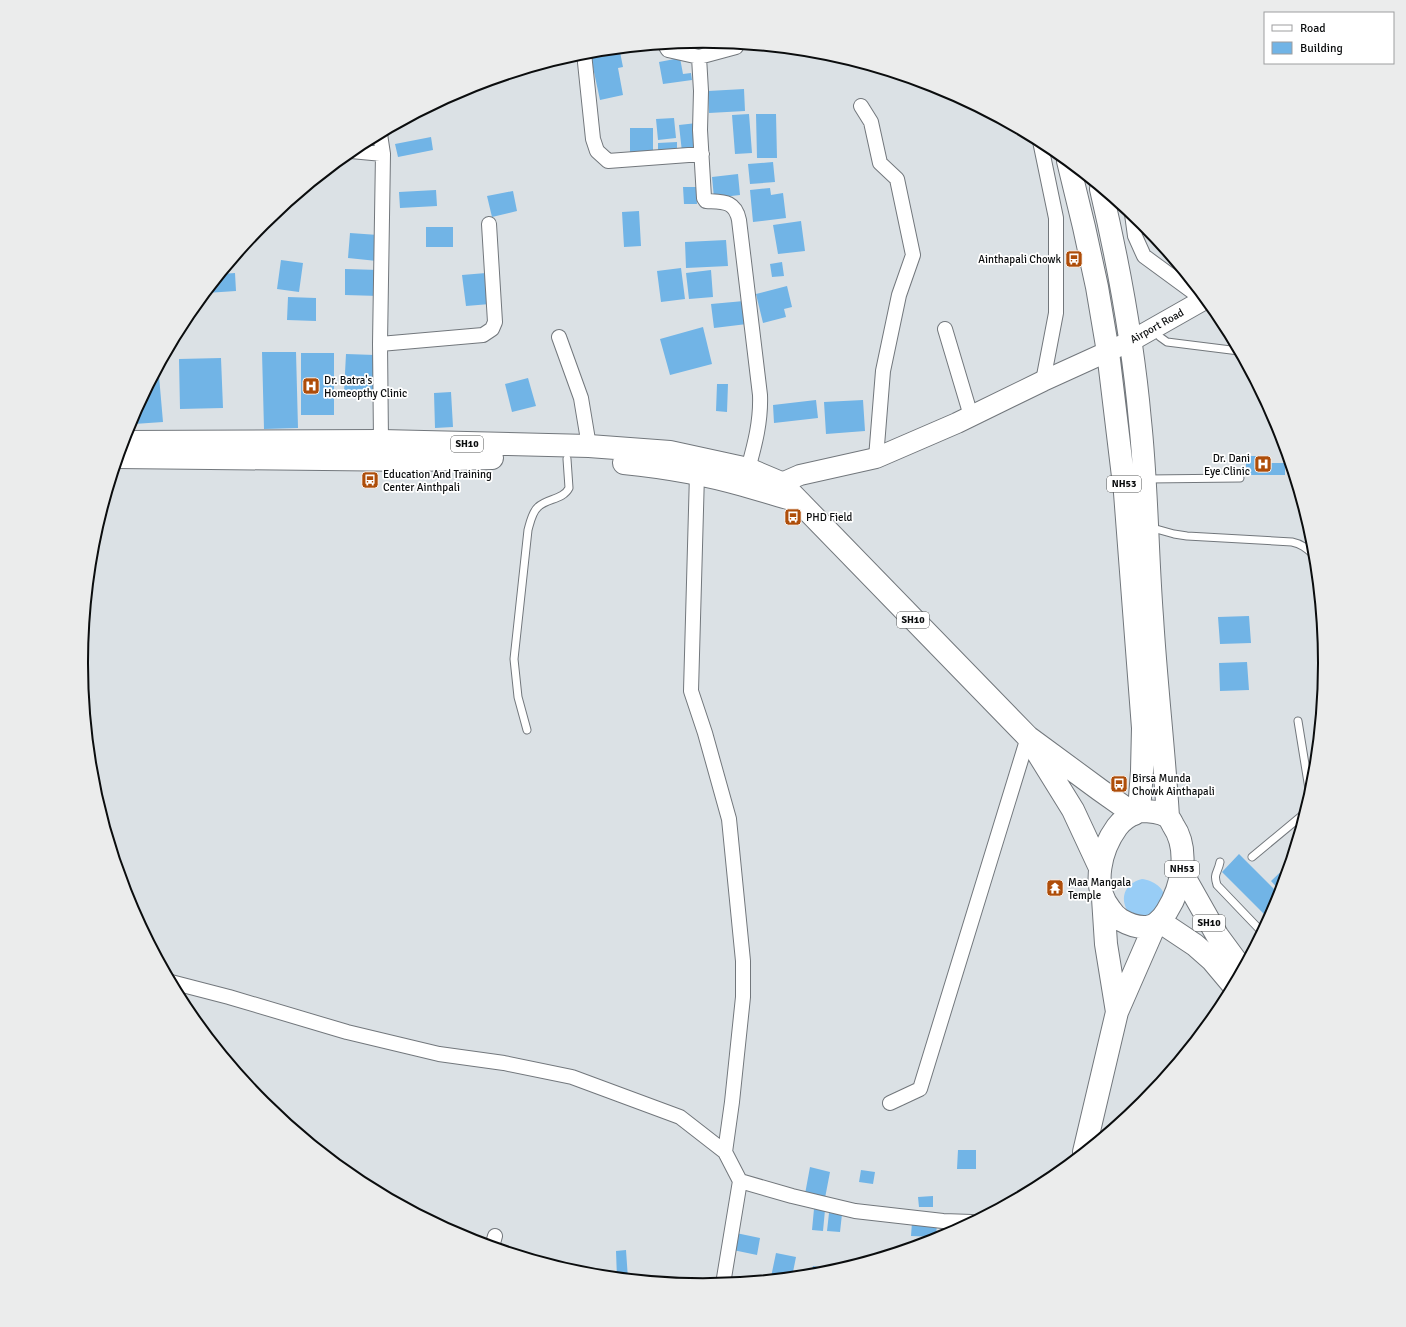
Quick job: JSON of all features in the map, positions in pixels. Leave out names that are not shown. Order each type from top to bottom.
[{"type":"main road","name":"NH53","points":[[1070,169],[1096,279],[1108,352],[1125,494],[1143,728],[1142,771],[1136,812],[1128,816],[1118,826],[1104,852],[1100,868],[1100,884],[1103,896],[1106,944],[1117,1012]]},
{"type":"main road","name":"NH53","points":[[1102,195],[1124,294],[1131,341],[1140,422],[1152,618],[1166,773],[1168,817],[1177,830],[1180,841],[1182,861],[1182,873],[1178,890],[1173,902],[1163,918],[1157,923],[1145,928],[1132,925],[1117,918],[1103,896]]},
{"type":"main road","name":"Airport Road","points":[[772,487],[800,475],[876,458],[971,416],[1131,341],[1200,302]]},
{"type":"main road","name":"SH10","points":[[129,442],[380,450],[591,459],[646,465],[697,474],[743,485],[772,487]]},
{"type":"main road","name":"SH10","points":[[123,457],[589,446],[670,452],[748,469],[772,487],[798,501],[1028,737],[1100,790],[1136,812]]},
{"type":"main road","name":"SH10","points":[[1028,737],[1073,810],[1100,868]]},
{"type":"main road","points":[[1136,812],[1153,811],[1168,817]]},
{"type":"main road","name":"SH10","points":[[1182,873],[1217,935],[1239,965]]},
{"type":"main road","name":"SH10","points":[[1157,923],[1195,944],[1230,981]]},
{"type":"main road","name":"NH53","points":[[1085,1146],[1117,1012],[1157,923]]},
{"type":"street","points":[[667,49],[700,57],[730,49]]},
{"type":"street","points":[[700,57],[700,130],[704,198],[706,201],[728,203],[738,211],[760,395],[757,436],[748,469]]},
{"type":"street","points":[[585,60],[593,139],[597,151],[608,161],[702,154]]},
{"type":"street","points":[[861,106],[871,122],[880,163],[897,179],[913,255],[900,296],[883,371],[876,458]]},
{"type":"street","points":[[380,450],[383,154],[381,139]]},
{"type":"street","points":[[1042,150],[1056,218],[1056,313],[1043,381]]},
{"type":"street","points":[[361,152],[383,154]]},
{"type":"street","points":[[380,344],[483,335],[492,329],[495,322],[490,224]]},
{"type":"street","points":[[1133,224],[1135,236],[1144,256],[1191,289]]},
{"type":"street","points":[[945,329],[971,416]]},
{"type":"street","points":[[559,337],[581,398],[589,446]]},
{"type":"street","points":[[697,474],[691,691],[705,733],[729,819],[743,961],[743,997],[725,1152]]},
{"type":"street","points":[[890,1103],[920,1089],[1028,737]]},
{"type":"street","points":[[178,984],[229,997],[347,1032],[438,1054],[504,1063],[572,1077],[680,1117],[725,1152],[740,1181],[724,1278]]},
{"type":"street","points":[[740,1181],[792,1196],[855,1211],[943,1221],[962,1222]]},
{"type":"lane","points":[[1152,329],[1160,338],[1167,342],[1233,351]]},
{"type":"lane","points":[[527,730],[518,697],[514,659],[528,530],[532,516],[537,507],[547,501],[564,495],[567,492],[569,488],[567,459]]},
{"type":"lane","points":[[1144,479],[1240,478]]},
{"type":"lane","points":[[1146,525],[1174,534],[1187,536],[1292,542],[1299,544],[1308,550]]},
{"type":"lane","points":[[1298,721],[1308,780]]},
{"type":"lane","points":[[1252,857],[1299,818]]},
{"type":"lane","points":[[1220,862],[1219,868],[1215,873],[1217,885],[1259,928]]},
{"type":"water","points":[[1142,879],[1154,883],[1163,892],[1163,903],[1155,918],[1130,915],[1125,904],[1124,898],[1127,889],[1136,881]]},
{"type":"building","points":[[620,53],[623,67],[618,68],[623,95],[600,100],[591,59]]},
{"type":"building","points":[[680,58],[683,74],[691,73],[692,80],[663,84],[659,62]]},
{"type":"building","points":[[744,89],[745,111],[709,113],[708,91]]},
{"type":"building","points":[[749,114],[752,153],[735,154],[732,115]]},
{"type":"building","points":[[756,114],[776,114],[777,158],[757,158]]},
{"type":"building","points":[[674,118],[676,138],[658,140],[656,119]]},
{"type":"building","points":[[697,123],[700,150],[682,152],[679,125]]},
{"type":"building","points":[[630,128],[653,128],[653,156],[630,156]]},
{"type":"building","points":[[431,137],[433,150],[398,157],[395,144]]},
{"type":"building","points":[[677,142],[677,153],[658,154],[658,143]]},
{"type":"building","points":[[773,162],[775,182],[750,184],[748,164]]},
{"type":"building","points":[[738,174],[740,195],[714,198],[712,177]]},
{"type":"building","points":[[683,187],[696,187],[697,204],[684,204]]},
{"type":"building","points":[[770,188],[771,195],[783,193],[786,218],[753,222],[750,190]]},
{"type":"building","points":[[436,190],[437,206],[400,208],[399,192]]},
{"type":"building","points":[[513,191],[517,211],[492,217],[487,196]]},
{"type":"building","points":[[639,211],[641,246],[624,247],[622,212]]},
{"type":"building","points":[[801,221],[805,251],[778,254],[773,225]]},
{"type":"building","points":[[426,227],[453,227],[453,247],[426,247]]},
{"type":"building","points":[[350,233],[378,235],[377,261],[348,258]]},
{"type":"building","points":[[726,240],[728,266],[686,268],[685,242]]},
{"type":"building","points":[[281,260],[303,263],[299,292],[277,289]]},
{"type":"building","points":[[782,262],[784,276],[772,277],[770,264]]},
{"type":"building","points":[[681,268],[685,299],[661,302],[657,271]]},
{"type":"building","points":[[345,269],[379,270],[379,296],[345,295]]},
{"type":"building","points":[[711,270],[713,297],[689,299],[686,273]]},
{"type":"building","points":[[235,273],[236,291],[212,293],[215,289],[227,274]]},
{"type":"building","points":[[486,273],[490,304],[466,306],[462,275]]},
{"type":"building","points":[[787,286],[792,307],[784,309],[786,317],[763,323],[756,294]]},
{"type":"building","points":[[288,297],[316,298],[316,321],[287,320]]},
{"type":"building","points":[[744,301],[747,324],[714,328],[711,304]]},
{"type":"building","points":[[703,327],[712,364],[670,375],[660,339]]},
{"type":"building","points":[[262,352],[296,352],[298,428],[264,429]]},
{"type":"building","points":[[301,353],[334,353],[334,415],[301,415]]},
{"type":"building","points":[[346,354],[375,355],[373,393],[344,392]]},
{"type":"building","points":[[221,358],[223,408],[180,409],[179,359]]},
{"type":"building","points":[[159,376],[163,422],[136,424]]},
{"type":"building","points":[[528,378],[536,406],[512,412],[505,384]]},
{"type":"building","points":[[717,384],[728,384],[727,412],[716,411]]},
{"type":"building","points":[[451,392],[453,427],[435,428],[434,393]]},
{"type":"building","points":[[816,400],[818,418],[774,423],[773,405]]},
{"type":"building","points":[[863,400],[865,431],[826,434],[824,402]]},
{"type":"building","points":[[1246,456],[1270,456],[1270,463],[1285,463],[1285,475],[1246,475]]},
{"type":"building","points":[[1249,616],[1251,643],[1220,644],[1218,617]]},
{"type":"building","points":[[1247,662],[1249,690],[1220,691],[1219,663]]},
{"type":"building","points":[[1239,854],[1275,890],[1265,915],[1222,872]]},
{"type":"building","points":[[1283,870],[1276,887],[1271,881]]},
{"type":"building","points":[[958,1150],[976,1150],[976,1169],[957,1169]]},
{"type":"building","points":[[810,1167],[830,1172],[825,1198],[805,1194]]},
{"type":"building","points":[[861,1170],[875,1172],[873,1184],[859,1182]]},
{"type":"building","points":[[933,1196],[933,1207],[919,1207],[918,1197]]},
{"type":"building","points":[[814,1209],[825,1210],[823,1231],[812,1230]]},
{"type":"building","points":[[829,1213],[842,1214],[840,1232],[827,1231]]},
{"type":"building","points":[[912,1222],[937,1223],[936,1233],[926,1237],[911,1236]]},
{"type":"building","points":[[736,1233],[760,1238],[757,1255],[733,1250]]},
{"type":"building","points":[[626,1250],[628,1274],[617,1273],[616,1251]]},
{"type":"building","points":[[776,1253],[796,1257],[793,1272],[771,1275]]},
{"type":"building","points":[[813,1266],[821,1267],[812,1269]]},
{"type":"place","name":"Ainthapali Chowk","points":[[1074,259]]},
{"type":"place","name":"Dr. Batra's Homeopthy Clinic","points":[[311,386]]},
{"type":"place","name":"Dr. Dani Eye Clinic","points":[[1263,464]]},
{"type":"place","name":"Education And Training Center Ainthpali","points":[[370,480]]},
{"type":"place","name":"PHD Field","points":[[793,517]]},
{"type":"place","name":"Birsa Munda Chowk Ainthapali","points":[[1119,784]]},
{"type":"place","name":"Maa Mangala Temple","points":[[1055,888]]}]
